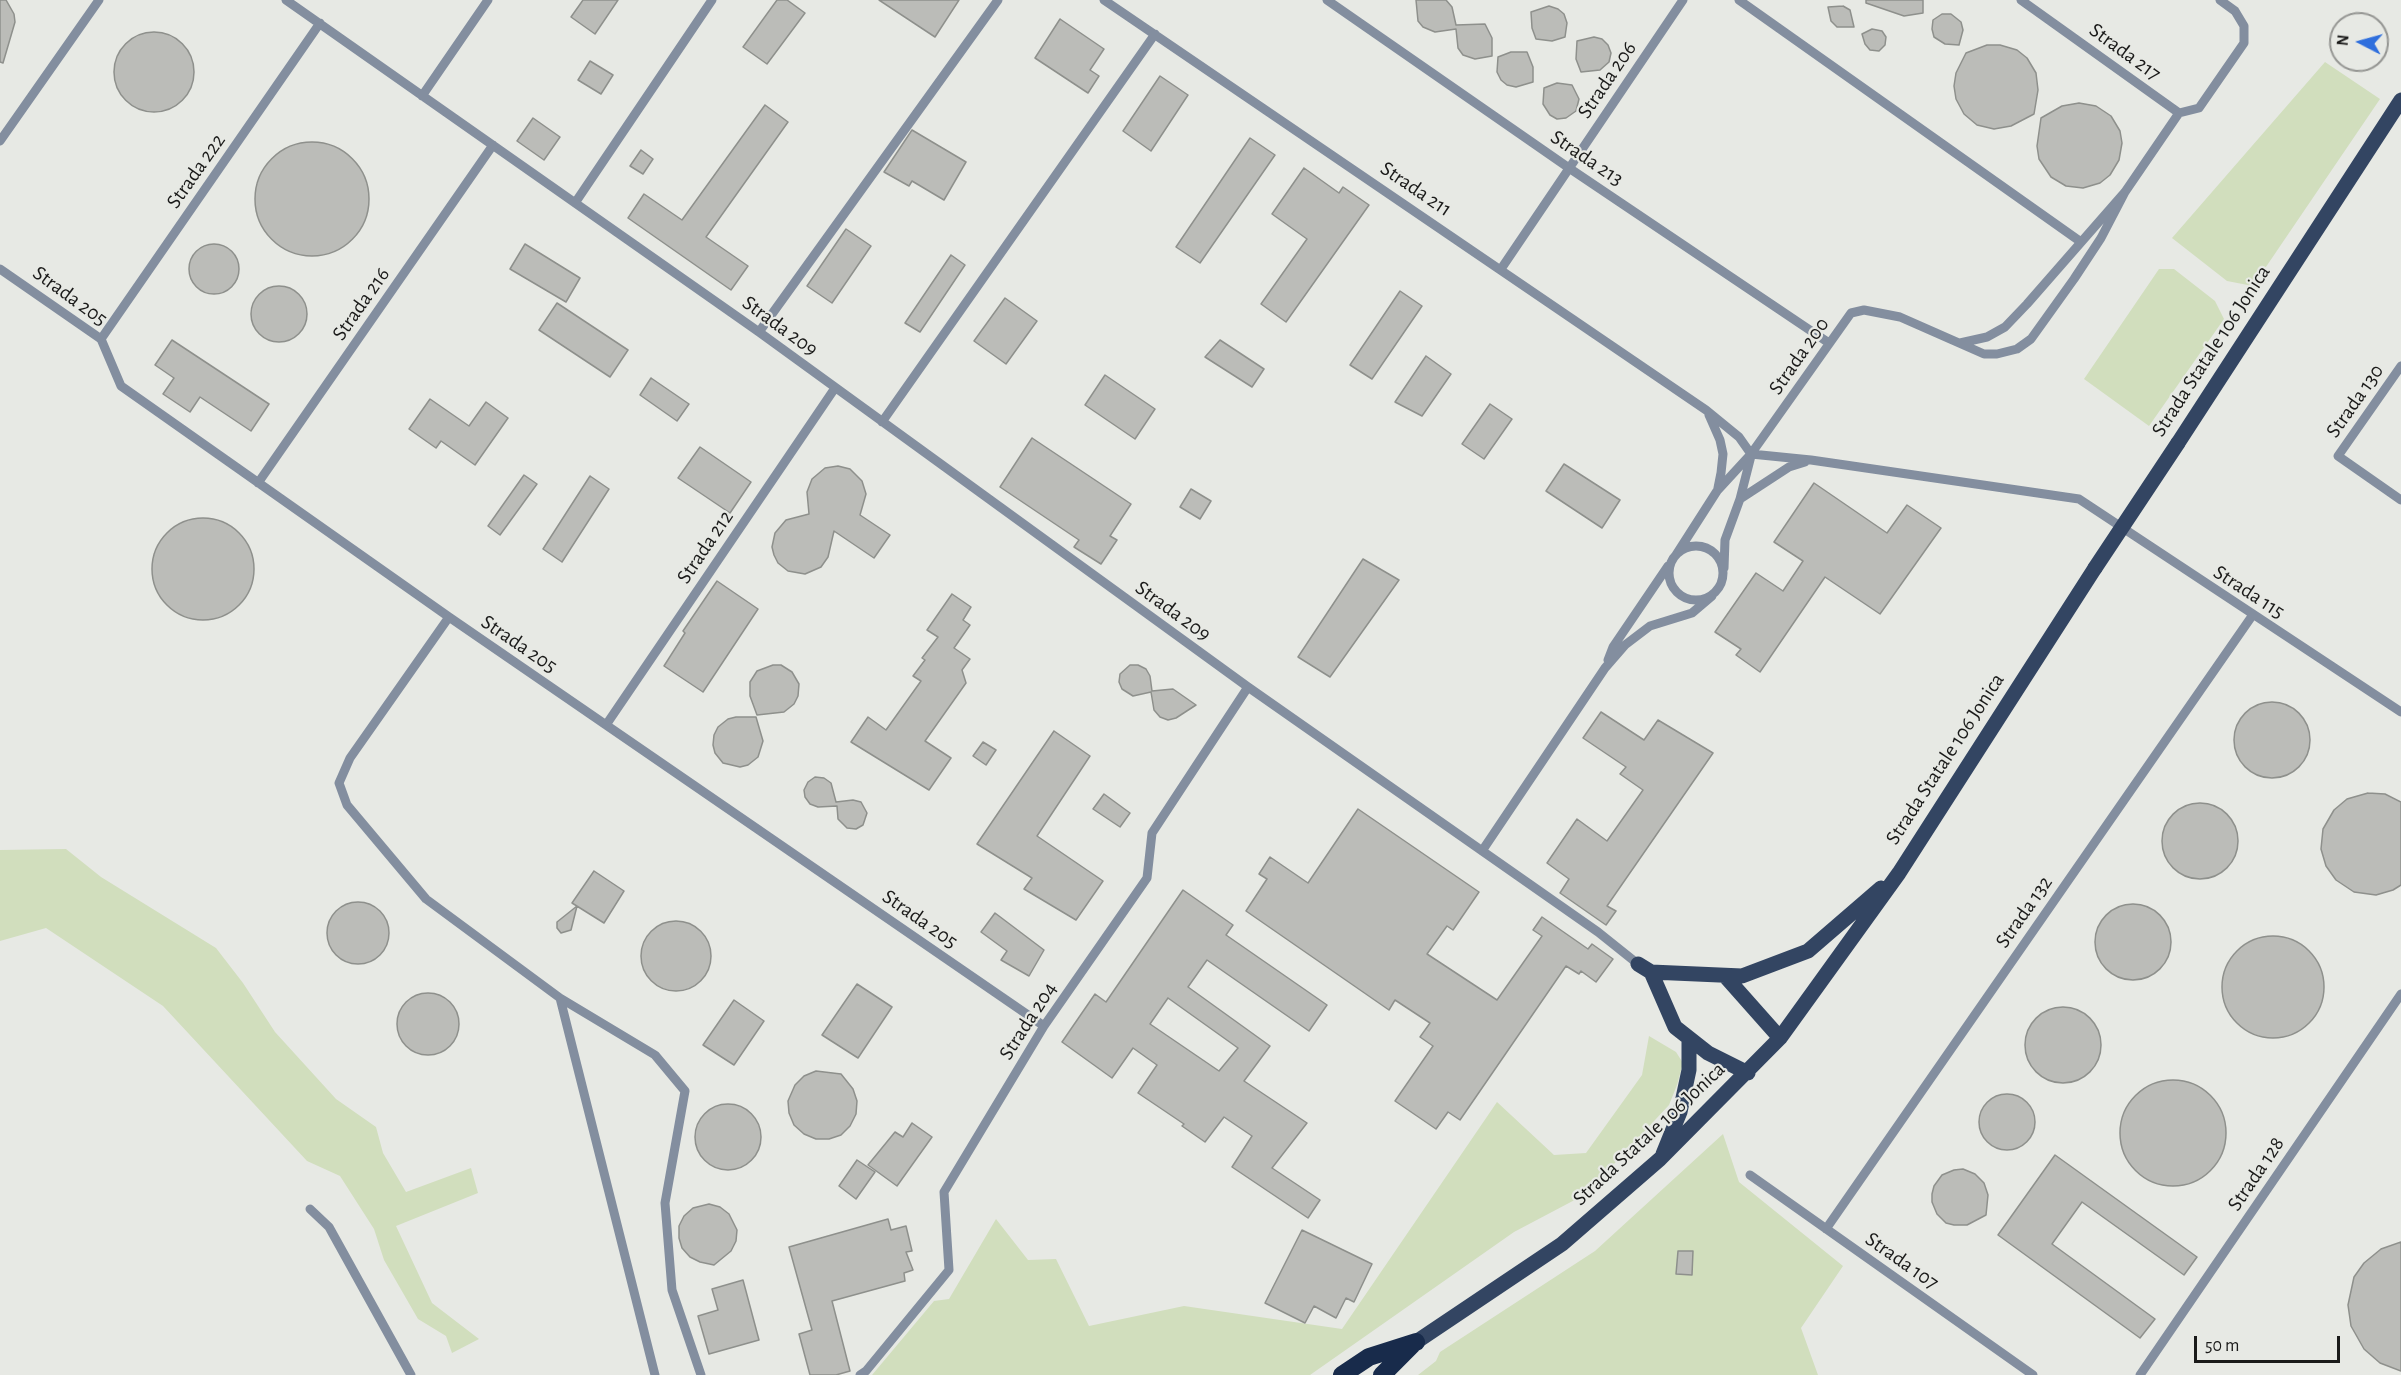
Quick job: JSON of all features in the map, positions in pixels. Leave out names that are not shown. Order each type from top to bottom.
[{"type":"highway","name":"Strada Statale 106 Jonica","points":[[1342,1375],[1370,1357],[1416,1342]]},
{"type":"highway","name":"Strada Statale 106 Jonica","points":[[1382,1375],[1416,1342]]},
{"type":"main road","name":"Strada Statale 106 Jonica","points":[[1416,1342],[1562,1244],[1660,1159],[1780,1038],[1899,873],[2401,100]]},
{"type":"main road","points":[[1644,968],[1742,976],[1808,951],[1899,873]]},
{"type":"main road","points":[[1644,968],[1675,1027],[1708,1053],[1748,1072]]},
{"type":"main road","points":[[1725,976],[1780,1038]]},
{"type":"main road","points":[[1660,1159],[1680,1112],[1689,1070],[1689,1039]]},
{"type":"lane","points":[[0,141],[99,0]]},
{"type":"lane","name":"Strada 209","points":[[286,0],[759,332],[1248,687],[1598,932],[1644,968]]},
{"type":"lane","points":[[422,96],[488,0]]},
{"type":"lane","points":[[575,203],[712,0]]},
{"type":"lane","points":[[759,332],[998,0]]},
{"type":"lane","name":"Strada 211","points":[[1104,0],[1706,410],[1739,437],[1751,454]]},
{"type":"lane","name":"Strada 213","points":[[1327,0],[1569,168],[1828,343]]},
{"type":"lane","name":"Strada 206","points":[[1501,269],[1683,0]]},
{"type":"lane","points":[[1739,0],[2081,242]]},
{"type":"lane","name":"Strada 217","points":[[2021,0],[2180,113]]},
{"type":"lane","points":[[2180,113],[2199,108],[2244,43],[2244,26],[2235,11],[2220,0]]},
{"type":"lane","name":"Strada 222","points":[[102,339],[320,23]]},
{"type":"lane","points":[[882,422],[1155,34]]},
{"type":"lane","name":"Strada 200","points":[[1960,343],[1987,337],[2005,327],[2125,192],[2180,113]]},
{"type":"lane","name":"Strada 216","points":[[258,483],[492,145]]},
{"type":"lane","name":"Strada 200","points":[[1751,454],[1828,343],[1851,314],[1864,310],[1900,316],[1984,354],[1997,354],[2017,349],[2031,339],[2080,271],[2101,238],[2125,192]]},
{"type":"lane","name":"Strada 205","points":[[0,269],[102,339],[121,386],[449,618],[1044,1026]]},
{"type":"lane","name":"Strada 130","points":[[2401,366],[2338,456],[2401,500]]},
{"type":"lane","name":"Strada 212","points":[[606,725],[835,388]]},
{"type":"lane","points":[[1706,410],[1720,440],[1722,453],[1717,491]]},
{"type":"lane","points":[[1751,454],[1811,460]]},
{"type":"lane","points":[[1605,668],[1613,647],[1717,491],[1751,454]]},
{"type":"lane","points":[[1482,851],[1605,668],[1639,633],[1650,626],[1692,613],[1712,596],[1722,581],[1725,540],[1740,499],[1751,454]]},
{"type":"lane","points":[[1740,499],[1789,467],[1811,460]]},
{"type":"lane","name":"Strada 115","points":[[1811,460],[2079,499],[2252,616],[2401,712]]},
{"type":"lane","points":[[1712,596],[1695,601],[1678,595],[1669,580],[1673,558],[1692,546],[1710,549],[1717,555],[1723,572]]},
{"type":"lane","name":"Strada 132","points":[[1826,1229],[2252,616]]},
{"type":"lane","points":[[449,618],[350,758],[339,783],[347,805],[426,899],[560,998],[655,1055],[685,1091],[665,1203],[672,1290],[701,1375]]},
{"type":"lane","name":"Strada 204","points":[[860,1375],[866,1371],[949,1270],[944,1192],[1044,1026],[1148,878],[1152,833],[1248,687]]},
{"type":"lane","name":"Strada 128","points":[[2140,1375],[2401,994]]},
{"type":"lane","points":[[560,998],[655,1375]]},
{"type":"lane","name":"Strada 107","points":[[1750,1175],[2033,1375]]},
{"type":"lane","points":[[310,1209],[329,1227],[411,1375]]},
{"type":"green space","points":[[2325,62],[2329,65],[2329,72],[2340,72],[2380,99],[2253,286],[2227,281],[2172,238]]},
{"type":"green space","points":[[2159,269],[2174,269],[2215,301],[2224,319],[2149,426],[2084,379]]},
{"type":"green space","points":[[66,849],[101,877],[216,948],[243,983],[275,1032],[336,1099],[376,1127],[383,1153],[406,1192],[471,1168],[478,1193],[396,1226],[432,1303],[479,1339],[452,1353],[446,1336],[418,1319],[384,1260],[374,1229],[340,1176],[307,1161],[163,1006],[46,928],[0,941],[0,850]]},
{"type":"green space","points":[[1649,1036],[1676,1052],[1683,1063],[1677,1085],[1669,1105],[1586,1194],[1514,1232],[1310,1375],[872,1375],[934,1301],[949,1299],[996,1219],[1028,1260],[1056,1259],[1089,1326],[1184,1306],[1342,1329],[1497,1102],[1554,1155],[1586,1153],[1642,1075]]},
{"type":"green space","points":[[1723,1134],[1739,1182],[1843,1266],[1801,1328],[1818,1375],[1418,1375],[1436,1361],[1440,1352],[1595,1251]]},
{"type":"building","points":[[0,0],[6,0],[14,14],[15,22],[3,63],[0,62]]},
{"type":"building","points":[[583,0],[618,0],[595,34],[571,17]]},
{"type":"building","points":[[777,0],[787,0],[805,13],[767,64],[743,47]]},
{"type":"building","points":[[879,0],[959,0],[935,37]]},
{"type":"building","points":[[1416,0],[1446,0],[1452,7],[1456,25],[1485,24],[1492,38],[1492,56],[1475,59],[1463,55],[1458,48],[1456,29],[1435,32],[1423,27],[1418,21]]},
{"type":"building","points":[[1866,0],[1923,0],[1923,13],[1904,16],[1866,3]]},
{"type":"building","points":[[1549,6],[1564,14],[1567,23],[1565,37],[1552,41],[1536,39],[1532,28],[1531,12]]},
{"type":"building","points":[[1843,6],[1850,10],[1854,27],[1837,27],[1831,21],[1828,7]]},
{"type":"building","points":[[1942,14],[1951,14],[1961,22],[1963,30],[1959,45],[1945,44],[1934,37],[1933,20]]},
{"type":"building","points":[[1060,19],[1104,49],[1090,70],[1099,76],[1088,93],[1035,58]]},
{"type":"building","points":[[1872,29],[1882,31],[1886,37],[1885,45],[1879,51],[1870,50],[1865,44],[1862,34]]},
{"type":"building","points":[[154,32],[169,35],[182,44],[191,57],[194,72],[191,87],[182,100],[169,109],[154,112],[139,109],[126,100],[117,87],[114,72],[117,57],[126,44],[139,35]]},
{"type":"building","points":[[1594,37],[1602,39],[1608,45],[1611,53],[1609,62],[1600,70],[1581,72],[1576,59],[1577,41]]},
{"type":"building","points":[[1987,45],[2000,45],[2017,50],[2027,58],[2036,73],[2038,90],[2034,114],[2011,126],[1994,129],[1977,125],[1964,114],[1956,99],[1954,86],[1956,73],[1966,53]]},
{"type":"building","points":[[1511,52],[1527,52],[1533,67],[1533,82],[1516,87],[1507,85],[1501,80],[1497,72],[1498,57]]},
{"type":"building","points":[[590,61],[613,75],[601,94],[578,80]]},
{"type":"building","points":[[1160,76],[1188,95],[1151,151],[1123,131]]},
{"type":"building","points":[[1557,83],[1572,85],[1579,99],[1576,111],[1566,118],[1557,119],[1550,115],[1543,104],[1544,88]]},
{"type":"building","points":[[2079,103],[2096,106],[2111,116],[2120,131],[2122,143],[2119,160],[2110,175],[2100,183],[2083,188],[2066,186],[2051,177],[2039,159],[2037,146],[2041,118],[2062,106]]},
{"type":"building","points":[[765,105],[788,122],[706,237],[748,266],[731,290],[628,218],[644,194],[682,220]]},
{"type":"building","points":[[533,118],[560,137],[544,160],[517,141]]},
{"type":"building","points":[[912,130],[966,162],[944,200],[912,181],[909,186],[884,172]]},
{"type":"building","points":[[1250,138],[1275,155],[1200,263],[1176,247]]},
{"type":"building","points":[[312,142],[334,146],[344,151],[360,167],[365,177],[369,199],[365,221],[360,231],[344,247],[334,252],[312,256],[290,252],[280,247],[264,231],[259,221],[255,199],[259,177],[264,167],[280,151],[290,146]]},
{"type":"building","points":[[641,150],[653,159],[643,174],[630,166]]},
{"type":"building","points":[[1304,168],[1339,193],[1343,187],[1369,205],[1286,322],[1261,304],[1307,239],[1272,214]]},
{"type":"building","points":[[846,229],[871,246],[832,303],[807,286]]},
{"type":"building","points":[[214,244],[223,246],[234,255],[239,269],[237,278],[228,289],[214,294],[205,292],[194,283],[189,269],[191,260],[200,249]]},
{"type":"building","points":[[525,244],[580,278],[566,302],[510,269]]},
{"type":"building","points":[[951,255],[965,265],[920,332],[905,323]]},
{"type":"building","points":[[279,286],[290,288],[299,294],[305,303],[307,314],[305,325],[299,334],[290,340],[279,342],[268,340],[259,334],[253,325],[251,314],[253,303],[259,294],[268,288]]},
{"type":"building","points":[[1400,291],[1422,306],[1372,379],[1350,365]]},
{"type":"building","points":[[1005,298],[1037,321],[1006,364],[974,341]]},
{"type":"building","points":[[557,303],[628,350],[610,377],[539,330]]},
{"type":"building","points":[[172,340],[269,404],[251,431],[200,397],[190,412],[163,394],[174,378],[155,365]]},
{"type":"building","points":[[1220,340],[1264,369],[1252,387],[1205,357]]},
{"type":"building","points":[[1426,356],[1451,374],[1422,416],[1395,402]]},
{"type":"building","points":[[1105,375],[1155,409],[1135,439],[1085,405]]},
{"type":"building","points":[[651,378],[689,404],[677,421],[640,395]]},
{"type":"building","points":[[430,399],[469,426],[486,402],[508,418],[475,465],[441,441],[436,448],[409,429]]},
{"type":"building","points":[[1490,404],[1512,419],[1484,459],[1462,444]]},
{"type":"building","points":[[1032,438],[1131,504],[1110,536],[1117,540],[1101,564],[1074,547],[1079,540],[1000,487]]},
{"type":"building","points":[[700,447],[751,482],[730,513],[678,478]]},
{"type":"building","points":[[1564,464],[1620,500],[1602,528],[1546,491]]},
{"type":"building","points":[[838,466],[850,469],[862,481],[866,494],[860,515],[890,535],[874,558],[834,531],[828,557],[821,567],[805,574],[788,571],[778,563],[774,555],[772,547],[775,533],[786,520],[809,514],[807,492],[812,479],[825,468]]},
{"type":"building","points":[[524,475],[537,484],[500,535],[488,526]]},
{"type":"building","points":[[590,476],[609,489],[562,562],[543,549]]},
{"type":"building","points":[[1814,483],[1887,533],[1907,505],[1941,528],[1880,614],[1825,577],[1760,672],[1736,655],[1741,649],[1715,632],[1756,573],[1783,591],[1803,561],[1774,542]]},
{"type":"building","points":[[1191,489],[1211,501],[1200,519],[1180,507]]},
{"type":"building","points":[[203,518],[232,526],[246,540],[254,569],[246,598],[232,612],[203,620],[174,612],[160,598],[152,569],[160,540],[174,526]]},
{"type":"building","points":[[1363,559],[1399,580],[1330,677],[1298,657]]},
{"type":"building","points":[[717,581],[758,609],[703,692],[664,666],[685,633],[683,631]]},
{"type":"building","points":[[952,594],[971,607],[963,620],[970,625],[954,648],[970,659],[962,670],[966,683],[925,741],[951,758],[929,790],[851,742],[868,717],[886,730],[921,681],[913,676],[925,660],[922,658],[938,637],[927,630]]},
{"type":"building","points":[[773,665],[781,665],[792,672],[799,684],[798,696],[794,704],[784,712],[757,715],[750,696],[750,682],[757,671]]},
{"type":"building","points":[[1130,665],[1138,665],[1146,669],[1150,676],[1152,691],[1173,689],[1196,705],[1176,718],[1168,720],[1160,717],[1154,710],[1151,692],[1133,696],[1122,689],[1119,682],[1120,674]]},
{"type":"building","points":[[2272,702],[2287,705],[2299,713],[2307,725],[2310,740],[2307,755],[2299,767],[2287,775],[2272,778],[2257,775],[2245,767],[2237,755],[2234,740],[2237,725],[2245,713],[2257,705]]},
{"type":"building","points":[[1601,712],[1644,740],[1658,720],[1713,753],[1607,906],[1616,911],[1606,925],[1560,893],[1569,879],[1547,863],[1577,819],[1607,841],[1643,790],[1620,774],[1626,767],[1583,738]]},
{"type":"building","points":[[756,717],[763,741],[758,757],[748,765],[740,767],[723,763],[715,753],[713,745],[718,727],[728,719]]},
{"type":"building","points":[[1054,731],[1090,756],[1037,836],[1103,881],[1076,920],[1024,889],[1032,878],[977,844]]},
{"type":"building","points":[[983,742],[996,750],[986,765],[973,756]]},
{"type":"building","points":[[815,777],[824,778],[831,783],[836,802],[853,800],[861,802],[867,813],[863,825],[856,829],[847,828],[838,819],[837,806],[818,807],[810,804],[805,797],[804,790],[808,782]]},
{"type":"building","points":[[2368,793],[2385,794],[2401,802],[2401,885],[2376,895],[2354,892],[2336,880],[2326,866],[2321,849],[2323,829],[2334,810],[2347,799]]},
{"type":"building","points":[[1104,794],[1130,813],[1120,827],[1093,809]]},
{"type":"building","points":[[2200,803],[2215,806],[2227,814],[2235,826],[2238,841],[2235,856],[2227,868],[2215,876],[2200,879],[2185,876],[2173,868],[2165,856],[2162,841],[2165,826],[2173,814],[2185,806]]},
{"type":"building","points":[[1358,809],[1479,892],[1453,930],[1447,926],[1427,954],[1497,1000],[1542,936],[1533,930],[1542,917],[1588,949],[1592,944],[1613,959],[1596,982],[1581,971],[1579,974],[1566,966],[1460,1120],[1448,1112],[1436,1129],[1395,1101],[1433,1046],[1420,1037],[1430,1023],[1395,1000],[1389,1010],[1246,911],[1267,879],[1259,874],[1270,857],[1308,883]]},
{"type":"building","points":[[594,871],[624,891],[604,923],[572,903]]},
{"type":"building","points":[[1183,890],[1233,925],[1226,935],[1327,1005],[1309,1031],[1207,960],[1188,987],[1270,1046],[1244,1081],[1307,1123],[1272,1168],[1320,1200],[1308,1218],[1232,1167],[1252,1136],[1224,1117],[1205,1142],[1182,1126],[1184,1124],[1138,1093],[1157,1065],[1133,1048],[1112,1078],[1062,1042],[1095,994],[1106,1002]],"holes":[[[1168,998],[1238,1048],[1219,1071],[1150,1024]]]},
{"type":"building","points":[[352,902],[364,902],[380,911],[387,921],[389,933],[387,945],[380,955],[364,964],[352,964],[341,959],[332,950],[327,939],[327,927],[332,916],[341,907]]},
{"type":"building","points":[[2133,904],[2148,907],[2160,915],[2168,927],[2171,942],[2168,957],[2160,969],[2148,977],[2133,980],[2118,977],[2106,969],[2098,957],[2095,942],[2098,927],[2106,915],[2118,907]]},
{"type":"building","points":[[577,906],[571,930],[561,933],[557,928],[557,922]]},
{"type":"building","points":[[995,913],[1044,950],[1029,976],[1001,960],[1007,951],[981,932]]},
{"type":"building","points":[[676,921],[695,927],[705,937],[711,956],[705,975],[695,985],[676,991],[657,985],[647,975],[641,956],[647,937],[657,927]]},
{"type":"building","points":[[2273,936],[2293,940],[2309,951],[2320,967],[2324,987],[2320,1007],[2309,1023],[2293,1034],[2273,1038],[2253,1034],[2237,1023],[2226,1007],[2222,987],[2226,967],[2237,951],[2253,940]]},
{"type":"building","points":[[857,984],[892,1007],[858,1058],[822,1035]]},
{"type":"building","points":[[422,993],[434,993],[450,1002],[457,1012],[459,1024],[457,1036],[450,1046],[434,1055],[422,1055],[411,1050],[402,1041],[397,1030],[397,1018],[402,1007],[411,998]]},
{"type":"building","points":[[734,1000],[764,1021],[734,1065],[703,1045]]},
{"type":"building","points":[[2063,1007],[2078,1010],[2090,1018],[2098,1030],[2101,1045],[2098,1060],[2090,1072],[2078,1080],[2063,1083],[2048,1080],[2036,1072],[2028,1060],[2025,1045],[2028,1030],[2036,1018],[2048,1010]]},
{"type":"building","points":[[816,1071],[841,1074],[853,1089],[857,1101],[856,1114],[850,1126],[841,1135],[829,1139],[816,1139],[804,1134],[794,1125],[789,1113],[788,1101],[795,1085],[804,1076]]},
{"type":"building","points":[[2173,1080],[2193,1084],[2210,1096],[2222,1113],[2226,1133],[2222,1153],[2210,1170],[2193,1182],[2173,1186],[2153,1182],[2136,1170],[2124,1153],[2120,1133],[2124,1113],[2136,1096],[2153,1084]]},
{"type":"building","points":[[2001,1094],[2013,1094],[2023,1098],[2031,1106],[2035,1122],[2031,1138],[2023,1146],[2013,1150],[2001,1150],[1991,1146],[1983,1138],[1979,1128],[1979,1116],[1983,1106],[1991,1098]]},
{"type":"building","points":[[728,1104],[741,1107],[751,1114],[758,1124],[761,1137],[758,1150],[751,1160],[741,1167],[728,1170],[715,1167],[705,1160],[698,1150],[695,1137],[698,1124],[705,1114],[715,1107]]},
{"type":"building","points":[[912,1123],[932,1137],[897,1186],[868,1165],[895,1132],[903,1137]]},
{"type":"building","points":[[2055,1155],[2197,1257],[2184,1275],[2082,1202],[2052,1244],[2155,1319],[2140,1338],[1998,1235]]},
{"type":"building","points":[[857,1160],[875,1172],[856,1199],[839,1186]]},
{"type":"building","points":[[1963,1169],[1975,1174],[1984,1183],[1988,1195],[1986,1215],[1967,1225],[1954,1225],[1946,1223],[1937,1214],[1932,1202],[1932,1194],[1934,1186],[1942,1175]]},
{"type":"building","points":[[709,1204],[720,1207],[729,1214],[737,1230],[736,1241],[731,1251],[714,1265],[690,1257],[682,1248],[679,1238],[679,1226],[684,1216],[693,1208]]},
{"type":"building","points":[[888,1219],[891,1230],[906,1226],[912,1251],[906,1252],[913,1270],[904,1273],[905,1281],[832,1301],[850,1371],[836,1375],[810,1375],[799,1334],[812,1330],[789,1247]]},
{"type":"building","points":[[1302,1230],[1372,1264],[1354,1302],[1346,1298],[1336,1318],[1314,1306],[1305,1323],[1265,1303]]},
{"type":"building","points":[[2401,1242],[2401,1371],[2380,1363],[2364,1349],[2351,1326],[2348,1305],[2354,1277],[2364,1263],[2381,1249]]},
{"type":"building","points":[[1678,1251],[1693,1251],[1692,1275],[1676,1274]]},
{"type":"building","points":[[743,1280],[759,1340],[709,1354],[698,1316],[718,1310],[712,1289]]}]
